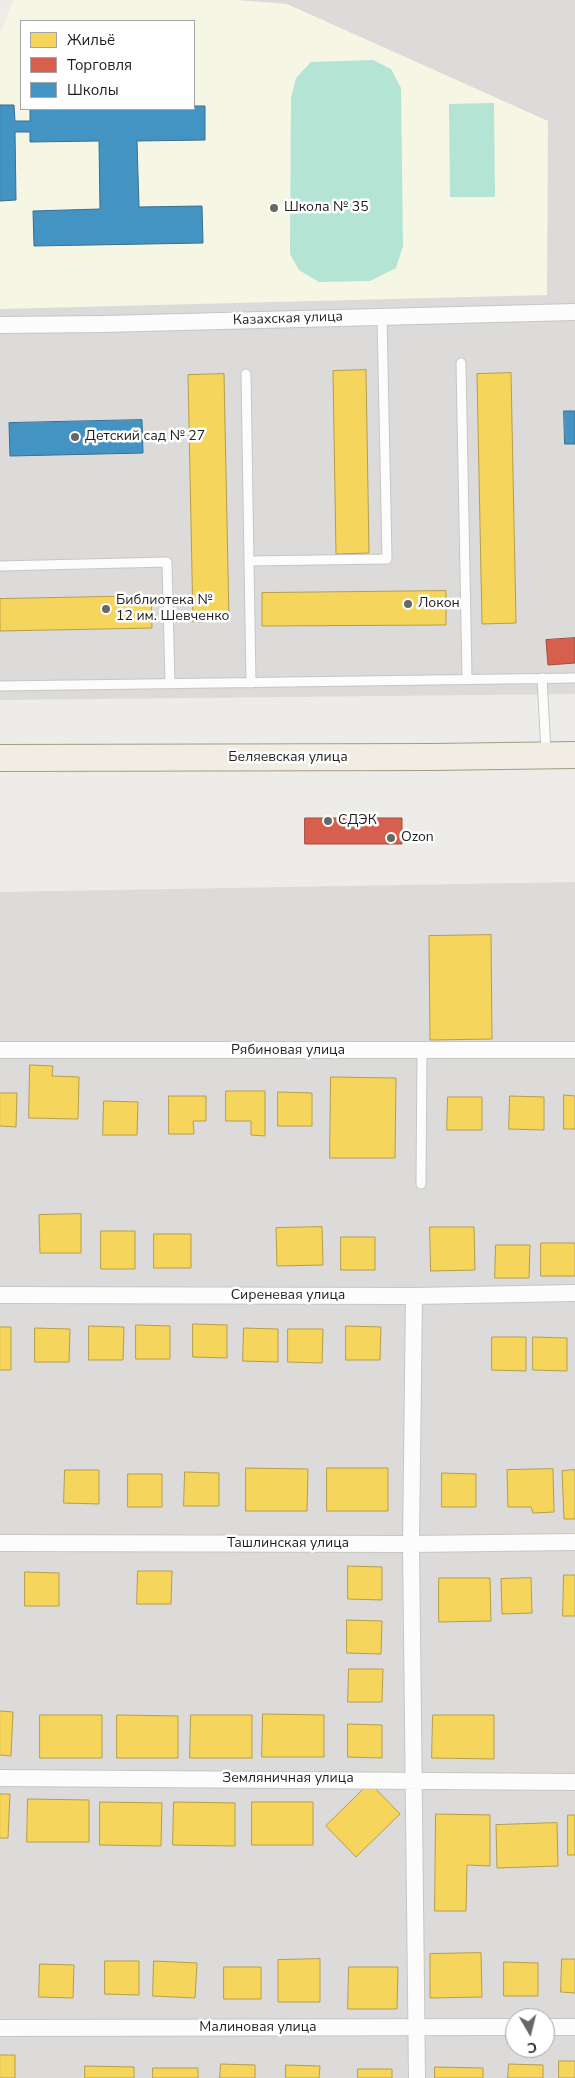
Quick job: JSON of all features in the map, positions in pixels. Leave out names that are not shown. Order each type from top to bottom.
[{"type":"main road","name":"Беляевская улица","points":[[0,758],[575,755]]},
{"type":"street","name":"Казахская улица","points":[[0,325],[575,312]]},
{"type":"street","name":"Рябиновая улица","points":[[0,1050],[575,1050]]},
{"type":"street","name":"Сиреневая улица","points":[[0,1295],[414,1296],[575,1293]]},
{"type":"street","points":[[414,1296],[411,1544],[417,2078]]},
{"type":"street","name":"Ташлинская улица","points":[[0,1543],[411,1544],[575,1542]]},
{"type":"street","name":"Земляничная улица","points":[[0,1778],[575,1782]]},
{"type":"street","name":"Малиновая улица","points":[[0,2028],[505,2027]]},
{"type":"street","points":[[555,2027],[575,2027]]},
{"type":"lane","points":[[249,561],[388,559],[382,317]]},
{"type":"lane","points":[[461,363],[467,678]]},
{"type":"lane","points":[[246,374],[251,683]]},
{"type":"lane","points":[[0,566],[167,562],[170,684]]},
{"type":"lane","points":[[0,686],[467,678],[575,678]]},
{"type":"lane","points":[[542,678],[546,755]]},
{"type":"lane","points":[[421,1184],[422,1051]]},
{"type":"shaded area","name":"Школа № 35","points":[[14,0],[237,0],[287,4],[548,121],[547,295],[0,309],[0,33]]},
{"type":"shaded area","points":[[19,0],[575,0],[575,694],[0,700],[0,43]]},
{"type":"shaded area","points":[[575,882],[575,2078],[0,2078],[0,892]]},
{"type":"green space","points":[[373,60],[391,69],[401,88],[403,246],[396,268],[370,281],[319,282],[299,270],[290,254],[291,98],[296,78],[311,62]]},
{"type":"green space","points":[[494,103],[495,197],[450,197],[449,104]]},
{"type":"building: Жильё","points":[[366,370],[369,553],[336,554],[333,371]]},
{"type":"building: Жильё","points":[[511,373],[516,623],[482,624],[477,374]]},
{"type":"building: Жильё","points":[[224,374],[229,621],[193,622],[188,375]]},
{"type":"building: Жильё","points":[[446,591],[446,625],[262,626],[262,593]]},
{"type":"building: Жильё","points":[[151,596],[152,628],[0,631],[0,599]]},
{"type":"building: Жильё","points":[[491,935],[492,1039],[430,1040],[429,936]]},
{"type":"building: Жильё","points":[[30,1065],[53,1066],[52,1076],[79,1077],[78,1119],[29,1118]]},
{"type":"building: Жильё","points":[[331,1077],[396,1078],[395,1158],[330,1158]]},
{"type":"building: Жильё","points":[[226,1091],[265,1091],[265,1136],[251,1135],[251,1121],[226,1121]]},
{"type":"building: Жильё","points":[[278,1092],[312,1093],[312,1126],[278,1126]]},
{"type":"building: Жильё","points":[[0,1093],[17,1093],[16,1127],[0,1126]]},
{"type":"building: Жильё","points":[[564,1095],[575,1096],[575,1129],[564,1129]]},
{"type":"building: Жильё","points":[[169,1096],[206,1096],[206,1121],[193,1121],[194,1134],[169,1134]]},
{"type":"building: Жильё","points":[[510,1096],[544,1097],[544,1130],[509,1129]]},
{"type":"building: Жильё","points":[[448,1097],[482,1097],[482,1130],[447,1130]]},
{"type":"building: Жильё","points":[[104,1101],[138,1102],[137,1135],[103,1135]]},
{"type":"building: Жильё","points":[[81,1214],[81,1253],[40,1253],[39,1215]]},
{"type":"building: Жильё","points":[[322,1227],[323,1265],[277,1266],[276,1228]]},
{"type":"building: Жильё","points":[[430,1227],[474,1227],[475,1270],[431,1271]]},
{"type":"building: Жильё","points":[[101,1231],[135,1231],[135,1269],[101,1269]]},
{"type":"building: Жильё","points":[[154,1234],[191,1234],[191,1268],[154,1268]]},
{"type":"building: Жильё","points":[[341,1237],[375,1237],[375,1270],[341,1270]]},
{"type":"building: Жильё","points":[[541,1243],[575,1243],[575,1276],[541,1276]]},
{"type":"building: Жильё","points":[[496,1245],[530,1245],[529,1278],[495,1278]]},
{"type":"building: Жильё","points":[[193,1324],[227,1325],[227,1358],[193,1357]]},
{"type":"building: Жильё","points":[[136,1325],[170,1326],[170,1359],[136,1359]]},
{"type":"building: Жильё","points":[[89,1326],[124,1327],[123,1360],[89,1360]]},
{"type":"building: Жильё","points":[[346,1326],[381,1327],[380,1360],[346,1360]]},
{"type":"building: Жильё","points":[[0,1327],[11,1327],[11,1370],[0,1370]]},
{"type":"building: Жильё","points":[[35,1328],[70,1329],[69,1362],[35,1362]]},
{"type":"building: Жильё","points":[[244,1328],[278,1329],[278,1362],[243,1361]]},
{"type":"building: Жильё","points":[[288,1329],[323,1329],[322,1363],[288,1362]]},
{"type":"building: Жильё","points":[[492,1337],[526,1337],[526,1371],[492,1370]]},
{"type":"building: Жильё","points":[[533,1337],[567,1338],[567,1371],[533,1370]]},
{"type":"building: Жильё","points":[[246,1468],[308,1469],[307,1511],[246,1511]]},
{"type":"building: Жильё","points":[[327,1468],[388,1468],[388,1511],[327,1511]]},
{"type":"building: Жильё","points":[[553,1469],[554,1512],[533,1513],[531,1507],[508,1507],[507,1470]]},
{"type":"building: Жильё","points":[[65,1470],[99,1470],[99,1504],[64,1503]]},
{"type":"building: Жильё","points":[[575,1470],[575,1519],[564,1519],[562,1471]]},
{"type":"building: Жильё","points":[[185,1472],[219,1473],[219,1506],[184,1506]]},
{"type":"building: Жильё","points":[[442,1473],[476,1474],[476,1507],[442,1507]]},
{"type":"building: Жильё","points":[[128,1474],[162,1474],[162,1507],[128,1507]]},
{"type":"building: Жильё","points":[[348,1566],[382,1567],[382,1600],[348,1599]]},
{"type":"building: Жильё","points":[[138,1571],[172,1571],[171,1604],[137,1604]]},
{"type":"building: Жильё","points":[[25,1572],[59,1573],[59,1606],[25,1606]]},
{"type":"building: Жильё","points":[[564,1575],[575,1575],[575,1616],[563,1616]]},
{"type":"building: Жильё","points":[[439,1578],[490,1578],[491,1621],[439,1622]]},
{"type":"building: Жильё","points":[[531,1578],[532,1613],[502,1614],[501,1579]]},
{"type":"building: Жильё","points":[[347,1620],[382,1621],[381,1654],[347,1653]]},
{"type":"building: Жильё","points":[[349,1669],[383,1669],[382,1702],[348,1702]]},
{"type":"building: Жильё","points":[[0,1711],[13,1712],[11,1756],[0,1755]]},
{"type":"building: Жильё","points":[[263,1714],[324,1715],[324,1757],[262,1757]]},
{"type":"building: Жильё","points":[[40,1715],[102,1715],[102,1758],[40,1758]]},
{"type":"building: Жильё","points":[[117,1715],[178,1716],[178,1758],[117,1758]]},
{"type":"building: Жильё","points":[[191,1715],[252,1715],[252,1758],[190,1758]]},
{"type":"building: Жильё","points":[[433,1715],[494,1715],[494,1759],[432,1758]]},
{"type":"building: Жильё","points":[[348,1724],[382,1725],[382,1758],[348,1757]]},
{"type":"building: Жильё","points":[[370,1783],[400,1814],[356,1857],[326,1826]]},
{"type":"building: Жильё","points":[[0,1794],[10,1794],[8,1838],[0,1838]]},
{"type":"building: Жильё","points":[[28,1799],[89,1800],[89,1842],[27,1842]]},
{"type":"building: Жильё","points":[[100,1802],[162,1803],[161,1846],[100,1845]]},
{"type":"building: Жильё","points":[[174,1802],[235,1803],[235,1846],[173,1845]]},
{"type":"building: Жильё","points":[[252,1802],[313,1802],[313,1845],[252,1845]]},
{"type":"building: Жильё","points":[[436,1814],[490,1815],[490,1866],[467,1865],[466,1911],[435,1911]]},
{"type":"building: Жильё","points":[[568,1815],[575,1815],[575,1855],[568,1855]]},
{"type":"building: Жильё","points":[[557,1823],[558,1866],[497,1868],[496,1825]]},
{"type":"building: Жильё","points":[[481,1953],[482,1997],[430,1998],[430,1954]]},
{"type":"building: Жильё","points":[[320,1959],[320,2002],[278,2002],[278,1960]]},
{"type":"building: Жильё","points":[[562,1959],[575,1959],[575,1993],[561,1992]]},
{"type":"building: Жильё","points":[[105,1961],[139,1961],[139,1995],[105,1994]]},
{"type":"building: Жильё","points":[[154,1961],[197,1963],[195,1998],[153,1996]]},
{"type":"building: Жильё","points":[[504,1962],[538,1963],[538,1996],[504,1996]]},
{"type":"building: Жильё","points":[[40,1964],[74,1965],[73,1998],[39,1997]]},
{"type":"building: Жильё","points":[[224,1967],[261,1967],[261,1999],[224,1999]]},
{"type":"building: Жильё","points":[[349,1967],[398,1967],[397,2009],[348,2009]]},
{"type":"building: Жильё","points":[[0,2055],[15,2055],[15,2078],[0,2078]]},
{"type":"building: Жильё","points":[[559,2061],[575,2061],[575,2078],[559,2078]]},
{"type":"building: Жильё","points":[[221,2064],[255,2065],[255,2078],[220,2078]]},
{"type":"building: Жильё","points":[[509,2064],[543,2065],[543,2078],[508,2078]]},
{"type":"building: Жильё","points":[[286,2065],[320,2066],[319,2078],[286,2078]]},
{"type":"building: Жильё","points":[[85,2066],[134,2067],[134,2078],[85,2078]]},
{"type":"building: Жильё","points":[[435,2067],[483,2068],[483,2078],[435,2078]]},
{"type":"building: Жильё","points":[[153,2068],[198,2068],[198,2078],[153,2078]]},
{"type":"building: Жильё","points":[[358,2069],[392,2069],[392,2078],[358,2078]]},
{"type":"building: Торговля","points":[[575,638],[575,663],[548,665],[546,640]]},
{"type":"building: Торговля","points":[[305,818],[402,818],[402,844],[305,844]]},
{"type":"building: Школы","points":[[0,105],[14,105],[15,121],[30,121],[30,110],[195,110],[195,106],[205,106],[205,140],[137,141],[139,207],[202,206],[203,243],[34,246],[33,211],[100,209],[99,141],[30,142],[30,132],[15,132],[16,200],[0,201]]},
{"type":"building: Школы","points":[[564,411],[575,411],[575,444],[565,444]]},
{"type":"building: Школы","points":[[142,420],[143,453],[10,456],[9,423]]},
{"type":"place","name":"Школа № 35","points":[[274,208]]},
{"type":"place","name":"Детский сад № 27","points":[[75,437]]},
{"type":"place","name":"Локон","points":[[408,604]]},
{"type":"place","name":"Библиотека № 12 им. Шевченко","points":[[106,609]]},
{"type":"place","name":"СДЭК","points":[[328,821]]},
{"type":"place","name":"Ozon","points":[[391,838]]}]
